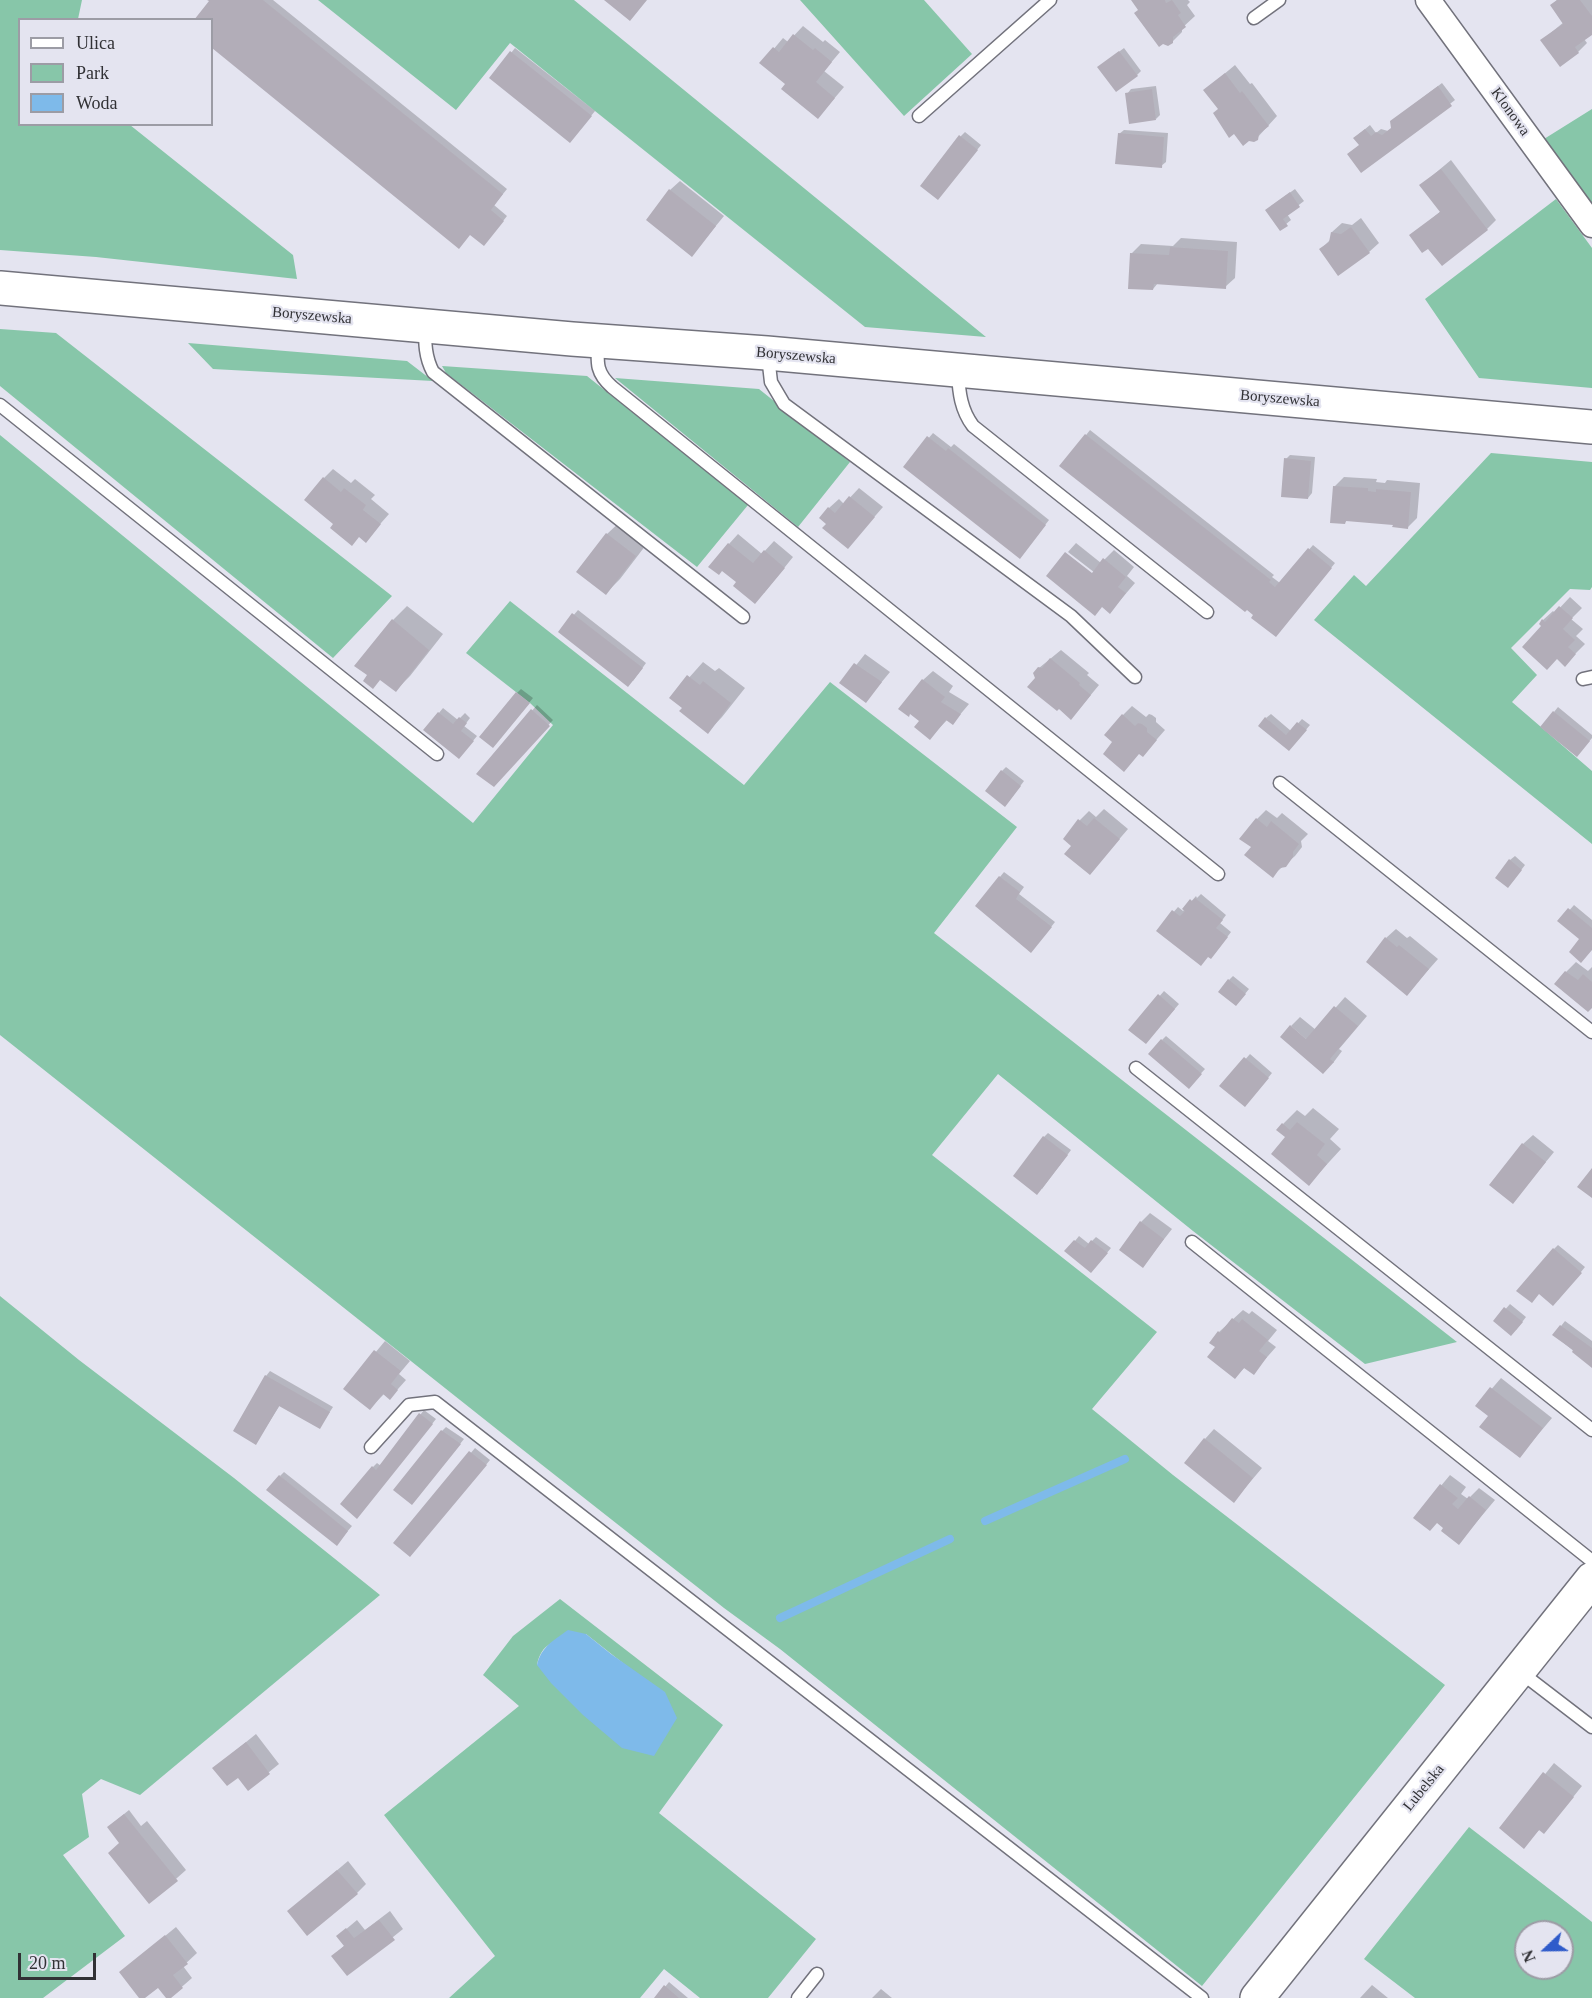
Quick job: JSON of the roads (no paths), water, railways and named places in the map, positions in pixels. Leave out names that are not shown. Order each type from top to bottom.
[{"type":"main road","name":"Boryszewska","points":[[0,288],[598,341],[767,353],[1592,427]]},
{"type":"main road","name":"Lubelska","points":[[1257,1998],[1592,1579]]},
{"type":"street","name":"Klonowa","points":[[1428,0],[1592,225]]},
{"type":"lane","points":[[919,116],[1050,0]]},
{"type":"lane","points":[[1254,18],[1279,0]]},
{"type":"lane","points":[[424,325],[425,352],[433,372],[743,617]]},
{"type":"lane","points":[[598,341],[597,364],[602,379],[1218,874]]},
{"type":"lane","points":[[767,353],[771,382],[784,404],[1071,616],[1135,677]]},
{"type":"lane","points":[[958,371],[959,393],[964,414],[973,426],[1207,612]]},
{"type":"lane","points":[[0,405],[437,753]]},
{"type":"lane","points":[[1280,783],[1592,1032]]},
{"type":"lane","points":[[1137,1068],[1592,1430]]},
{"type":"lane","points":[[1192,1242],[1592,1561]]},
{"type":"lane","points":[[371,1448],[409,1405],[435,1402],[1202,1998]]},
{"type":"lane","points":[[1518,1670],[1592,1727]]},
{"type":"lane","points":[[798,1998],[817,1974]]},
{"type":"water","points":[[568,1630],[586,1634],[665,1692],[677,1718],[654,1756],[622,1748],[583,1715],[551,1683],[537,1665],[545,1649]]},
{"type":"waterway","points":[[985,1521],[1125,1459]]},
{"type":"waterway","points":[[780,1618],[950,1539]]}]
